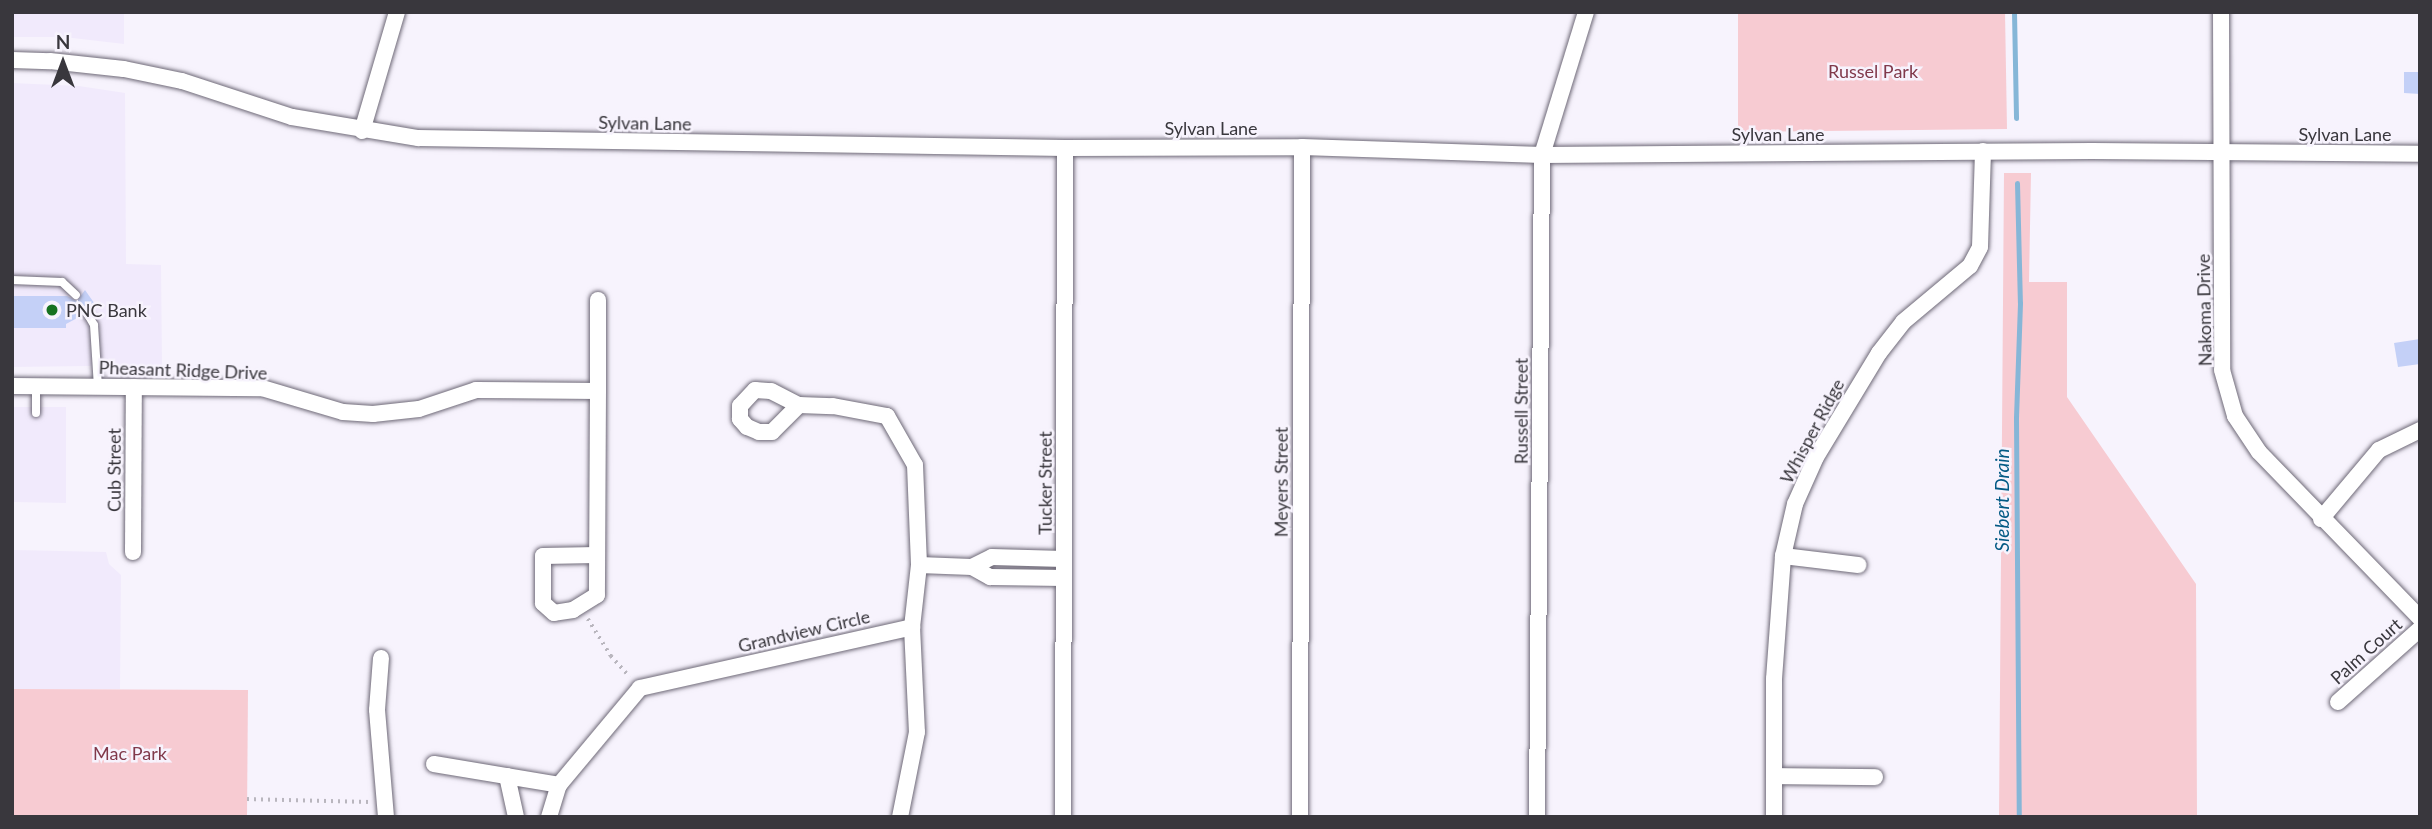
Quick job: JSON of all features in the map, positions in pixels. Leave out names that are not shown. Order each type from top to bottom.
[{"type":"street","points":[[362,131],[397,12]]},
{"type":"street","name":"Russell Street","points":[[1537,817],[1542,155],[1586,12]]},
{"type":"street","name":"Nakoma Drive","points":[[2221,12],[2222,370],[2235,416],[2259,453],[2420,618]]},
{"type":"street","name":"Sylvan Lane","points":[[12,60],[124,69],[182,80],[292,117],[362,131],[418,138],[1065,148],[1302,147],[1542,155],[1983,151],[2420,154]]},
{"type":"street","name":"Meyers Street","points":[[1300,817],[1302,147]]},
{"type":"street","name":"Tucker Street","points":[[1063,817],[1065,148]]},
{"type":"street","name":"Whisper Ridge","points":[[1774,817],[1774,679],[1783,556],[1795,504],[1805,480],[1865,374],[1903,322],[1970,266],[1980,247],[1983,151]]},
{"type":"street","points":[[597,555],[543,556],[543,603],[554,613],[573,610],[597,595],[598,300]]},
{"type":"street","name":"Pheasant Ridge Drive","points":[[12,386],[262,388],[342,412],[373,414],[419,409],[476,390],[598,391]]},
{"type":"street","name":"Cub Street","points":[[133,552],[134,387]]},
{"type":"street","points":[[799,405],[833,406],[887,416],[915,465],[919,565],[912,627],[918,732],[900,817]]},
{"type":"street","points":[[2321,519],[2379,450],[2420,430]]},
{"type":"street","points":[[1783,556],[1858,565]]},
{"type":"street","points":[[972,567],[992,557],[1064,559]]},
{"type":"street","points":[[919,565],[972,567],[990,577],[1064,578]]},
{"type":"street","name":"Grandview Circle","points":[[640,688],[912,627]]},
{"type":"street","name":"Palm Court","points":[[2338,702],[2420,629]]},
{"type":"street","points":[[381,658],[377,710],[386,810]]},
{"type":"street","points":[[549,817],[559,785],[640,688]]},
{"type":"street","points":[[434,764],[559,785]]},
{"type":"street","points":[[507,776],[516,817]]},
{"type":"street","points":[[1774,776],[1875,777]]},
{"type":"lane","points":[[12,280],[62,282],[76,295]]},
{"type":"lane","points":[[87,313],[94,325],[98,387]]},
{"type":"lane","points":[[36,386],[36,413]]},
{"type":"path","points":[[583,603],[592,628],[611,656],[640,688]]},
{"type":"path","points":[[247,799],[386,810]]},
{"type":"shaded area","points":[[12,12],[124,12],[124,44],[64,37],[12,37]]},
{"type":"shaded area","points":[[12,83],[79,86],[125,93],[126,264],[161,265],[162,365],[12,367]]},
{"type":"shaded area","points":[[12,407],[66,407],[66,503],[14,502],[14,550],[106,552],[109,564],[121,575],[120,689],[13,689],[12,817]]},
{"type":"green space","name":"Russel Park","points":[[1738,12],[2005,12],[2007,129],[1738,132]]},
{"type":"green space","points":[[2004,173],[2031,173],[2029,282],[2067,282],[2067,397],[2196,584],[2197,817],[1999,817]]},
{"type":"green space","name":"Mac Park","points":[[13,689],[248,690],[247,817],[13,817]]},
{"type":"building","points":[[2404,72],[2420,72],[2420,94],[2404,93]]},
{"type":"building","name":"PNC Bank","points":[[85,290],[97,307],[83,308],[81,316],[66,324],[66,328],[12,328],[12,296],[67,296],[77,301]]},
{"type":"building","points":[[2420,339],[2420,364],[2398,367],[2394,343]]},
{"type":"waterway","name":"Siebert Drain","points":[[2014,12],[2016,118]]},
{"type":"waterway","name":"Siebert Drain","points":[[2017,183],[2020,303],[2016,418],[2019,817]]},
{"type":"place","name":"PNC Bank","points":[[52,310]]}]
